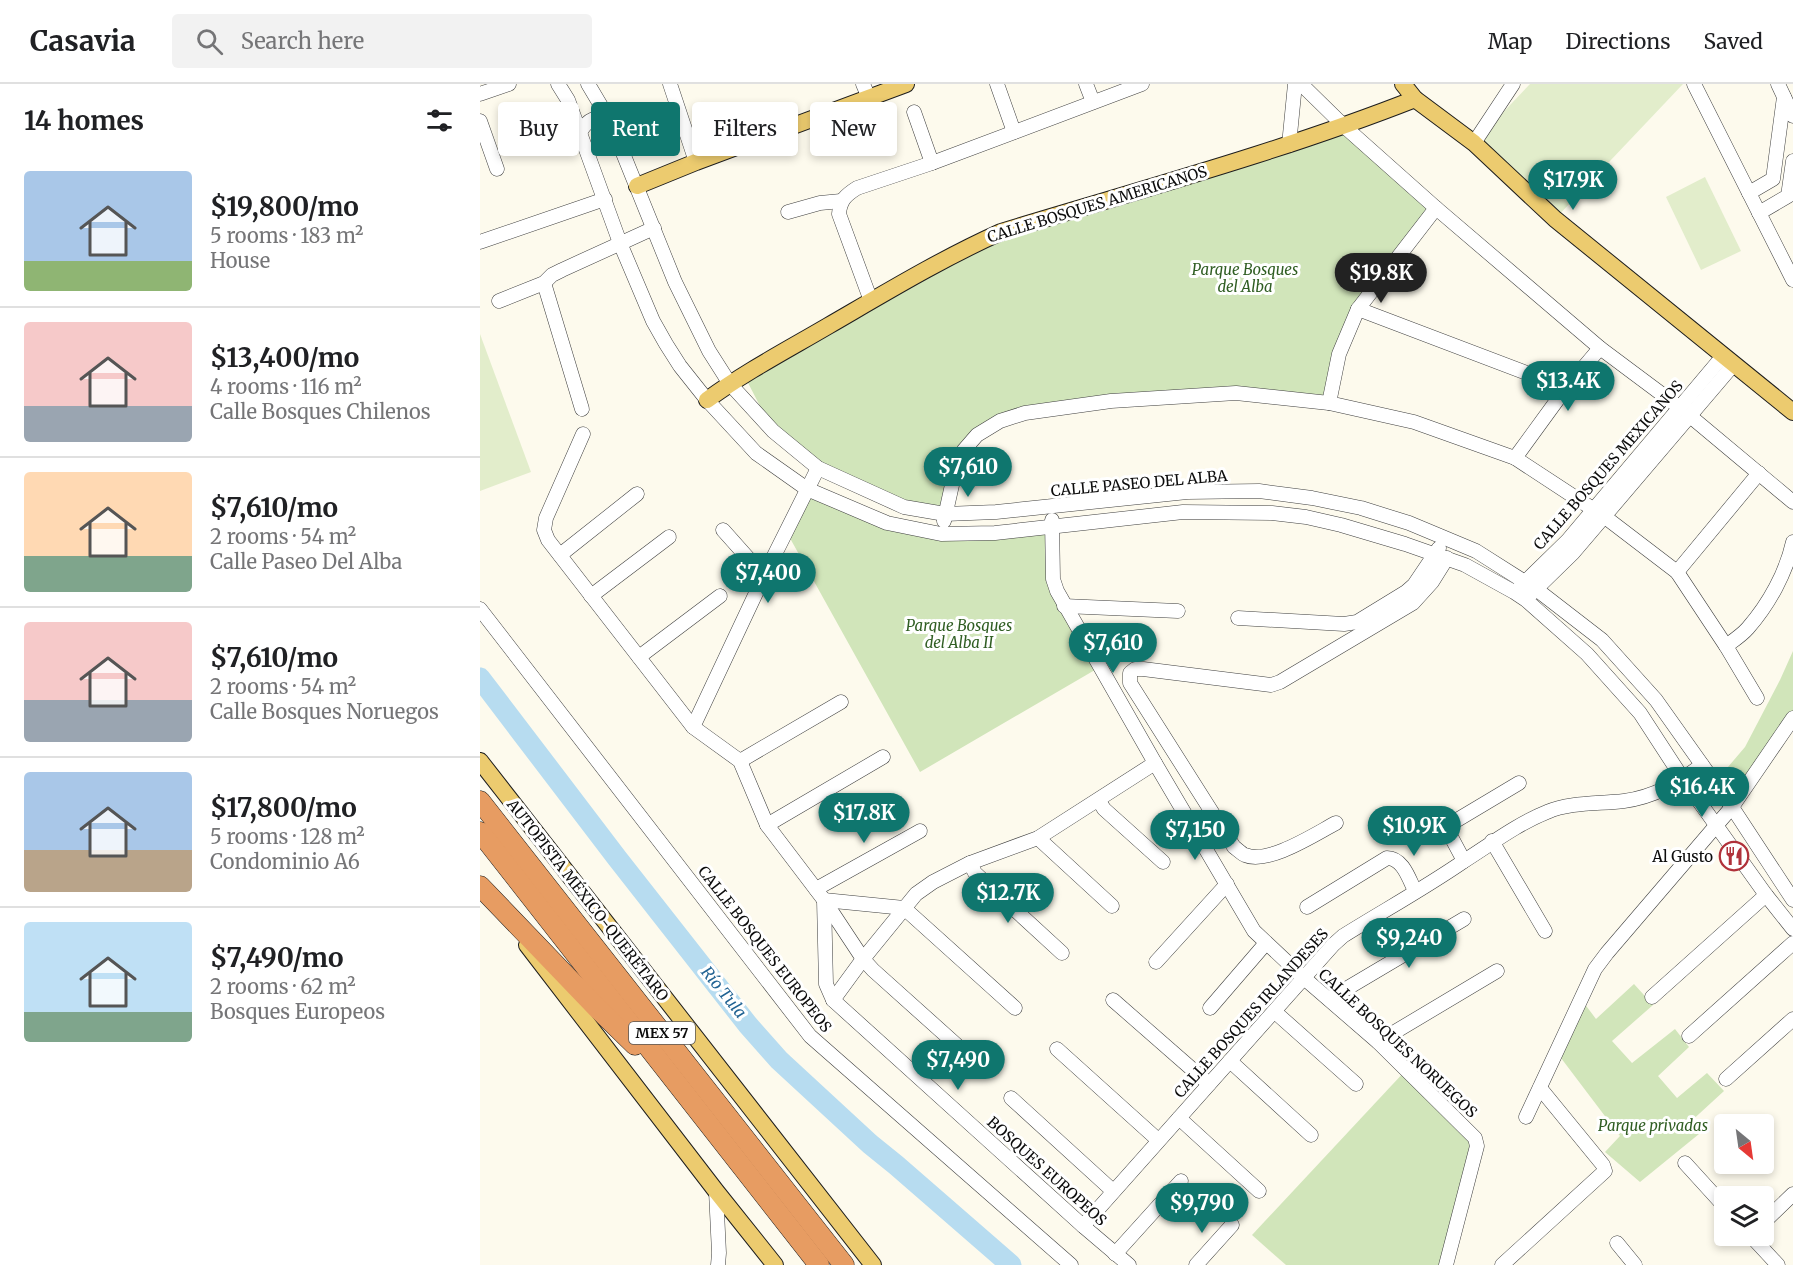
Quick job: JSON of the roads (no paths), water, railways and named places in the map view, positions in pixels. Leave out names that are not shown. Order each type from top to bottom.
[{"type":"highway","points":[[480,788],[512,841]]},
{"type":"highway","name":"MEX 57","points":[[480,801],[844,1265]]},
{"type":"highway","name":"MEX 57","points":[[480,832],[819,1265]]},
{"type":"highway","points":[[480,885],[614,1025],[670,1074]]},
{"type":"main road","points":[[637,186],[866,91],[906,84]]},
{"type":"main road","points":[[1403,84],[1415,99],[1474,143],[1555,219],[1793,412]]},
{"type":"main road","name":"CALLE BOSQUES AMERICANOS","points":[[707,400],[730,384],[958,251],[1000,232],[1289,145],[1345,127],[1415,99]]},
{"type":"main road","name":"AUTOPISTA MÉXICO-QUERÉTARO","points":[[480,761],[873,1265]]},
{"type":"main road","points":[[480,885],[775,1265]]},
{"type":"street","points":[[480,94],[509,84]]},
{"type":"street","points":[[558,84],[568,99],[581,131],[620,243],[653,321],[666,344],[707,400],[756,453],[807,489],[887,523],[941,534],[995,533],[1183,512],[1272,513],[1306,517],[1341,525],[1465,565],[1520,596],[1587,654],[1640,712],[1683,779],[1793,929]]},
{"type":"street","name":"CALLE PASEO DEL ALBA","points":[[588,84],[599,102]]},
{"type":"street","points":[[670,84],[696,162]]},
{"type":"street","points":[[997,84],[1014,132]]},
{"type":"street","points":[[1086,84],[1093,102]]},
{"type":"street","points":[[788,213],[820,203],[841,201],[857,188],[1142,84]]},
{"type":"street","points":[[1289,145],[1295,84]]},
{"type":"street","points":[[1301,84],[1345,127],[1436,208],[1600,348],[1684,412],[1793,502]]},
{"type":"street","points":[[1474,143],[1512,84]]},
{"type":"street","points":[[1694,84],[1793,280]]},
{"type":"street","points":[[1778,84],[1793,116]]},
{"type":"street","points":[[1749,194],[1773,179],[1784,97]]},
{"type":"street","points":[[914,112],[932,162]]},
{"type":"street","points":[[581,131],[591,120]]},
{"type":"street","points":[[480,121],[496,169]]},
{"type":"street","name":"CALLE PASEO DEL ALBA","points":[[625,156],[692,320],[709,351],[730,384],[773,431],[818,468],[904,507],[945,514],[996,512],[1187,492],[1259,491],[1312,498],[1361,508],[1409,523],[1476,551],[1531,585],[1602,640],[1656,700],[1793,900]]},
{"type":"street","points":[[1759,213],[1788,196],[1793,161]]},
{"type":"street","points":[[480,242],[605,199]]},
{"type":"street","points":[[841,201],[839,214],[871,301]]},
{"type":"street","points":[[1329,403],[1339,354],[1358,309],[1436,208]]},
{"type":"street","points":[[499,301],[544,283],[552,275],[562,270],[654,228]]},
{"type":"street","points":[[544,283],[582,409]]},
{"type":"street","points":[[1358,309],[1566,388]]},
{"type":"street","points":[[1515,458],[1566,388],[1600,348]]},
{"type":"street","name":"CALLE BOSQUES MEXICANOS","points":[[1520,596],[1573,553],[1599,513],[1728,360]]},
{"type":"street","points":[[941,534],[956,468],[964,450],[977,435],[1000,421],[1025,413],[1111,401],[1236,393],[1329,403],[1414,422],[1515,458],[1599,513],[1677,572],[1757,698]]},
{"type":"street","points":[[583,434],[546,518],[544,530],[548,540],[693,727],[740,761],[767,825],[820,894],[863,958],[873,970],[970,1057]]},
{"type":"street","points":[[693,727],[818,468]]},
{"type":"street","points":[[1677,572],[1759,473]]},
{"type":"street","points":[[560,555],[637,494]]},
{"type":"street","name":"CALLE BOSQUES NORUEGOS","points":[[1052,506],[1053,579],[1057,591],[1071,606],[1155,763],[1254,931],[1378,1042],[1475,1138],[1477,1146],[1446,1265]]},
{"type":"street","points":[[723,530],[764,576]]},
{"type":"street","points":[[591,596],[669,537]]},
{"type":"street","points":[[1336,823],[1277,853],[1261,858],[1246,856],[1234,847],[1130,683],[1130,672],[1143,669],[1271,685],[1280,682],[1413,603],[1432,582],[1441,556],[1444,538]]},
{"type":"street","points":[[1726,646],[1747,629],[1769,599],[1789,561],[1793,542]]},
{"type":"street","points":[[1238,618],[1344,624],[1357,622],[1406,592],[1441,556]]},
{"type":"street","points":[[639,657],[720,596]]},
{"type":"street","points":[[1071,606],[1178,611]]},
{"type":"street","name":"CALLE BOSQUES EUROPEOS","points":[[480,609],[810,1036],[1071,1265]]},
{"type":"street","points":[[740,761],[841,702]]},
{"type":"street","points":[[1526,1117],[1595,969],[1731,807],[1793,718]]},
{"type":"street","points":[[767,825],[883,757]]},
{"type":"street","points":[[833,1000],[863,958],[916,894],[933,882],[970,863],[1038,838],[1155,763]]},
{"type":"street","name":"CALLE BOSQUES IRLANDESES","points":[[1083,1226],[1343,936],[1464,861],[1492,841],[1547,811],[1567,806],[1627,801],[1660,792],[1702,765]]},
{"type":"street","points":[[1464,861],[1449,833],[1448,826],[1519,783]]},
{"type":"street","points":[[1099,801],[1163,862]]},
{"type":"street","points":[[820,894],[920,831]]},
{"type":"street","points":[[1038,838],[1112,906]]},
{"type":"street","points":[[1492,841],[1545,931]]},
{"type":"street","points":[[1307,907],[1387,858],[1399,861],[1415,891]]},
{"type":"street","points":[[970,863],[975,873],[1062,953]]},
{"type":"street","points":[[1156,962],[1227,884]]},
{"type":"street","points":[[820,894],[904,908],[1016,1008]]},
{"type":"street","points":[[820,894],[826,984],[833,1000]]},
{"type":"street","points":[[1652,997],[1766,895]]},
{"type":"street","points":[[1329,999],[1464,919]]},
{"type":"street","points":[[1210,1008],[1266,943]]},
{"type":"street","points":[[1689,1036],[1793,943]]},
{"type":"street","points":[[1378,1042],[1497,971]]},
{"type":"street","name":"BOSQUES EUROPEOS","points":[[833,1000],[1129,1265]]},
{"type":"street","points":[[1113,1000],[1209,1084]]},
{"type":"street","points":[[1275,1012],[1356,1084]]},
{"type":"street","points":[[1726,1079],[1793,1019]]},
{"type":"street","points":[[1057,1048],[1158,1140]]},
{"type":"street","points":[[1230,1061],[1311,1135]]},
{"type":"street","points":[[1502,1265],[1605,1171],[1603,1165],[1540,1088]]},
{"type":"street","points":[[1011,1098],[1113,1191]]},
{"type":"street","points":[[1179,1118],[1259,1191]]},
{"type":"street","points":[[1685,1163],[1714,1195]]},
{"type":"street","points":[[1115,1254],[1181,1181]]},
{"type":"street","points":[[716,1191],[718,1265]]},
{"type":"street","points":[[1774,1212],[1793,1194]]},
{"type":"street","points":[[1196,1265],[1232,1225]]},
{"type":"street","points":[[1617,1243],[1635,1265]]},
{"type":"street","points":[[1760,1246],[1778,1265]]},
{"type":"waterway","name":"Río Tula","points":[[480,678],[617,858],[748,1025],[779,1060],[870,1144],[1011,1265]]},
{"type":"place","name":"Al Gusto","points":[[1734,856]]},
{"type":"park label","name":"Parque Bosques del Alba","points":[[1245,278]]},
{"type":"park label","name":"Parque Bosques del Alba II","points":[[959,634]]},
{"type":"park label","name":"Parque privadas","points":[[1653,1125]]}]
